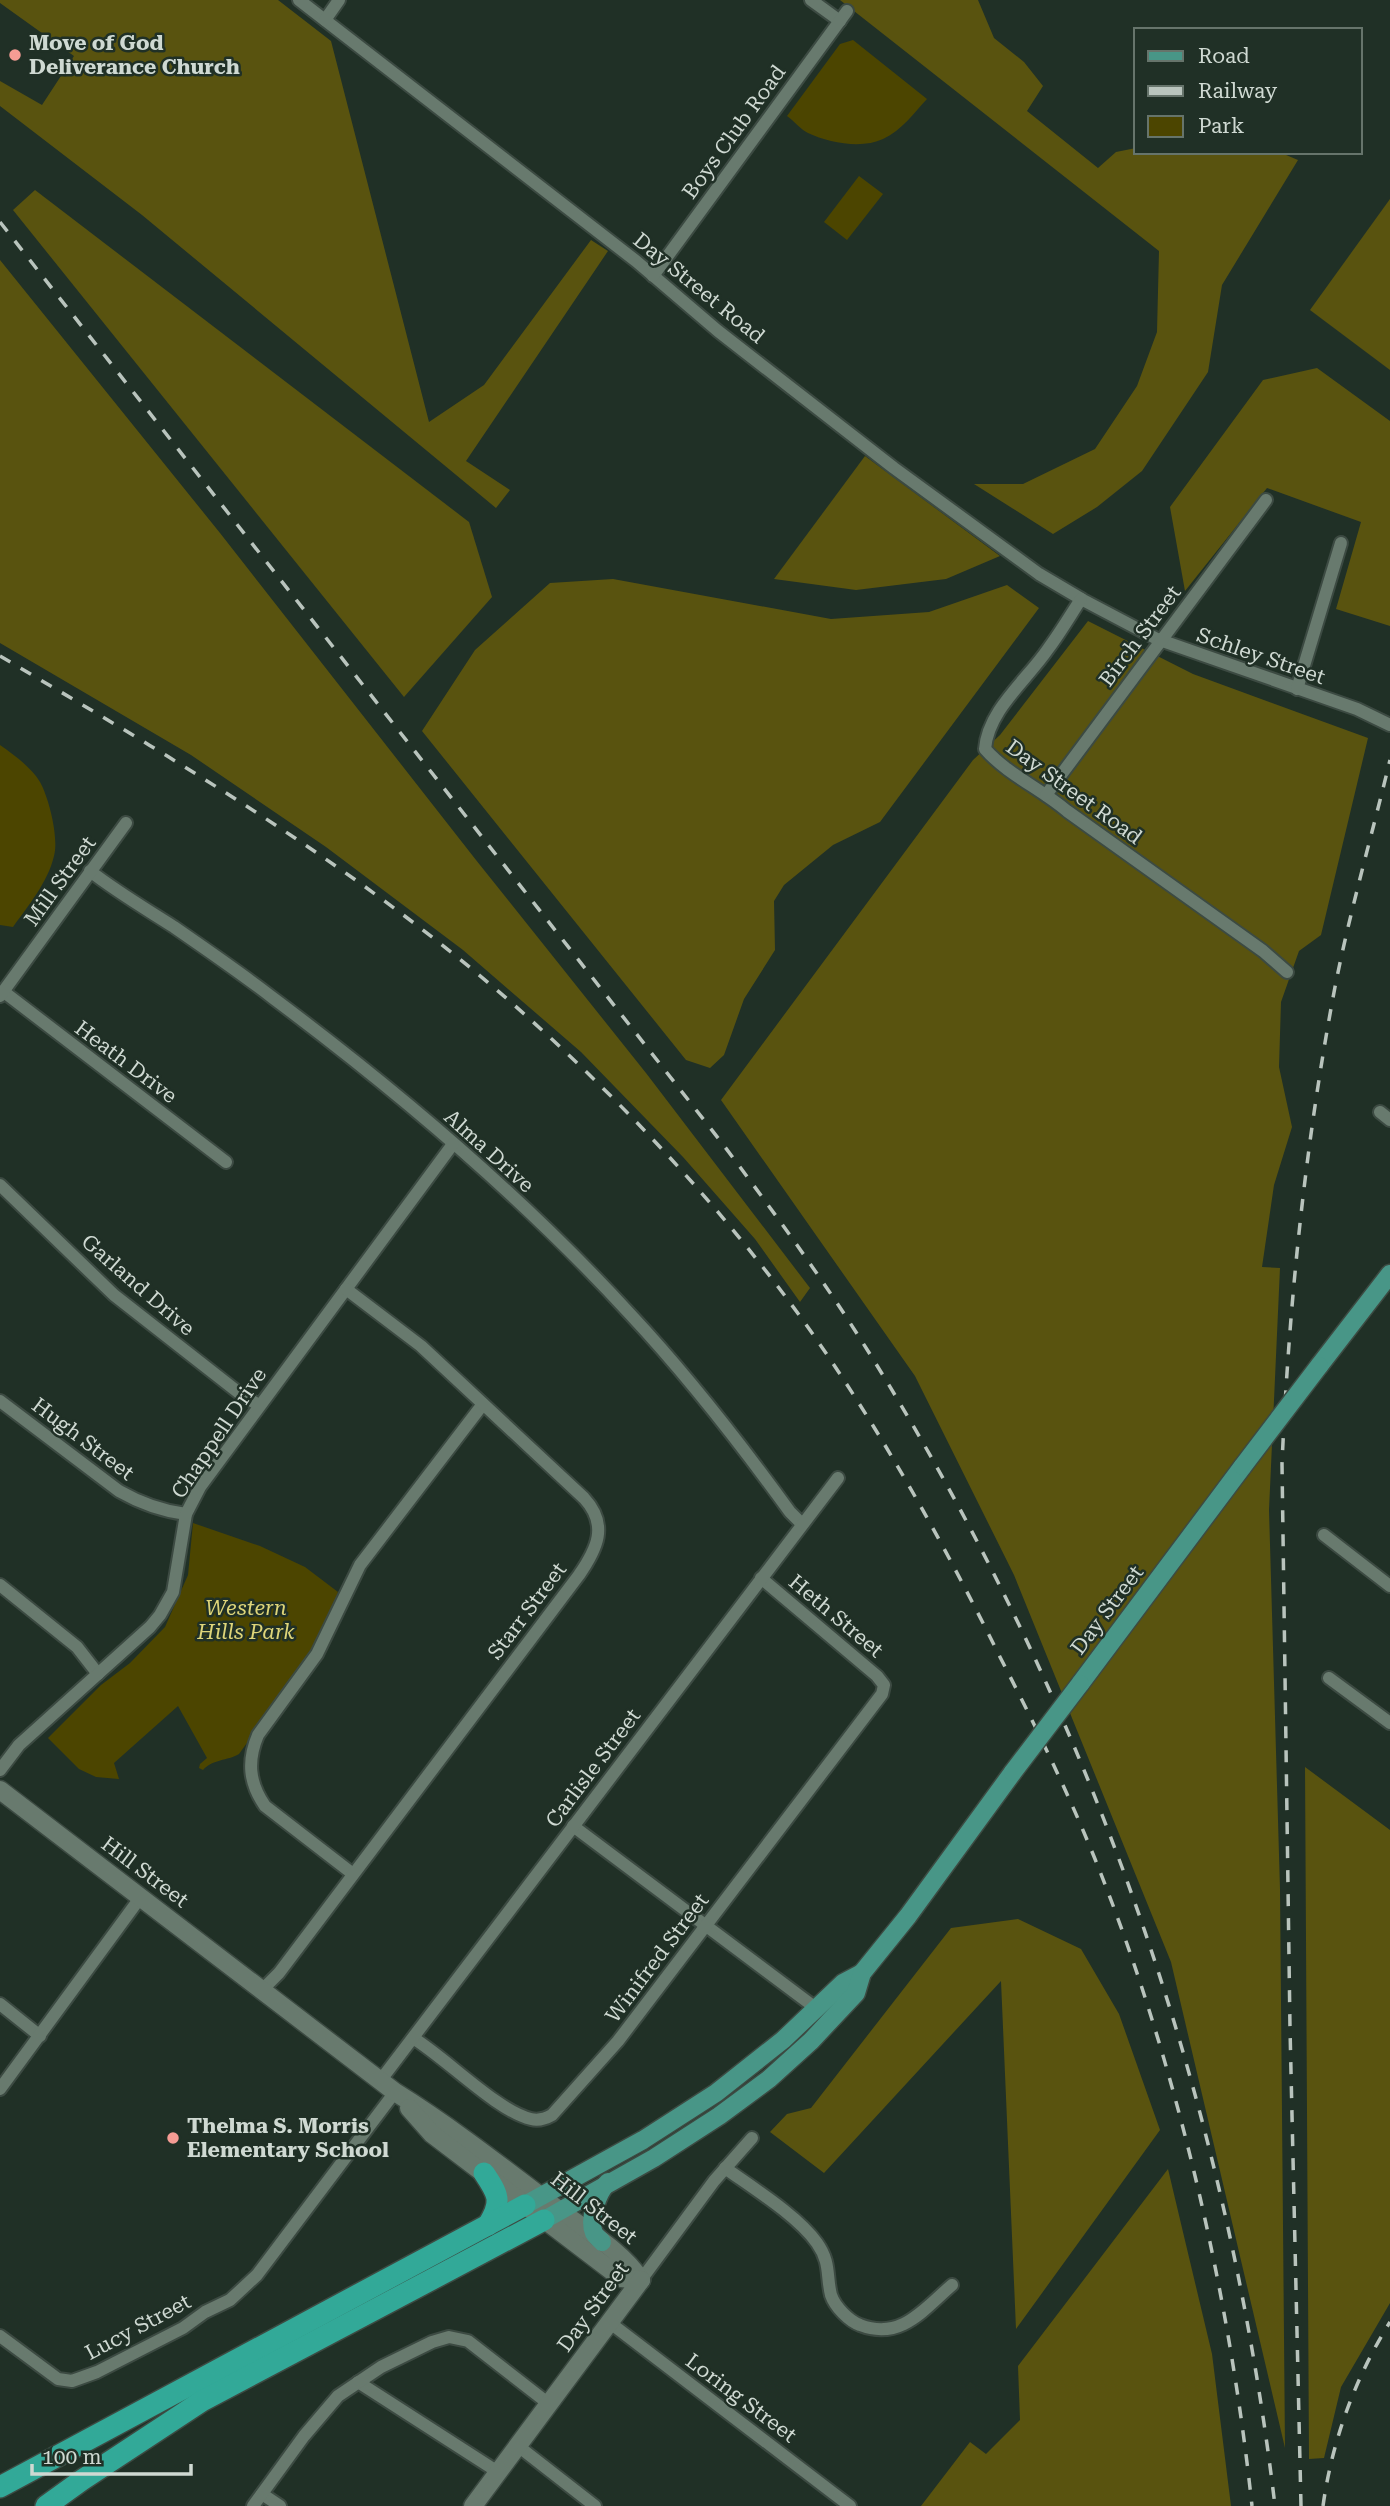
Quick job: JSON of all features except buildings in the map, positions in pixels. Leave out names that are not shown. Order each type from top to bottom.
[{"type":"highway","points":[[484,2173],[499,2201],[488,2225]]},
{"type":"highway","points":[[0,2487],[533,2200]]},
{"type":"highway","points":[[46,2506],[202,2401],[552,2215]]},
{"type":"main road","name":"Day Street","points":[[552,2215],[654,2158],[691,2134],[769,2079],[832,2021],[856,1993],[862,1973],[908,1916],[1243,1466],[1390,1275]]},
{"type":"main road","name":"Day Street","points":[[533,2200],[643,2140],[716,2093],[761,2058],[843,1983],[862,1973]]},
{"type":"main road","points":[[602,2242],[594,2232],[593,2219],[603,2188],[608,2182]]},
{"type":"street","name":"Day Street Road","points":[[299,0],[894,468],[1039,574],[1082,600],[1049,649],[992,721],[985,749],[998,764],[1046,795],[1263,951],[1287,972]]},
{"type":"street","points":[[325,20],[339,0]]},
{"type":"street","name":"Boys Club Road","points":[[653,276],[843,16],[811,0]]},
{"type":"street","name":"Birch Street","points":[[1046,795],[1266,500]]},
{"type":"street","points":[[1297,689],[1341,543]]},
{"type":"street","name":"Schley Street","points":[[1082,600],[1160,640],[1357,709],[1390,725]]},
{"type":"street","name":"Mill Street","points":[[2,994],[126,823]]},
{"type":"street","name":"Alma Drive","points":[[90,871],[270,995],[382,1082],[533,1216],[630,1314],[709,1404],[790,1512],[802,1524]]},
{"type":"street","name":"Heath Drive","points":[[2,994],[226,1161]]},
{"type":"street","name":"Chappell Drive","points":[[0,1770],[19,1745],[150,1627],[167,1604],[176,1579],[186,1514],[200,1487],[453,1144]]},
{"type":"street","name":"Garland Drive","points":[[0,1185],[114,1295],[243,1396],[259,1405]]},
{"type":"street","name":"Starr Street","points":[[261,1990],[279,1972],[579,1575],[596,1547],[598,1528],[589,1503],[421,1346],[346,1289]]},
{"type":"street","name":"Hugh Street","points":[[0,1401],[119,1491],[159,1508],[186,1514]]},
{"type":"street","points":[[353,1874],[265,1806],[257,1795],[250,1773],[253,1747],[258,1735],[317,1654],[360,1565],[483,1404]]},
{"type":"street","name":"Carlisle Street","points":[[380,2081],[838,1478]]},
{"type":"street","points":[[1324,1535],[1390,1586]]},
{"type":"street","name":"Heth Street","points":[[761,1578],[877,1676],[884,1685]]},
{"type":"street","points":[[0,1585],[77,1647],[98,1674]]},
{"type":"street","points":[[1329,1678],[1390,1723]]},
{"type":"street","name":"Winifred Street","points":[[413,2038],[513,2111],[533,2120],[544,2119],[559,2109],[618,2041],[882,1694],[884,1685]]},
{"type":"street","name":"Hill Street","points":[[0,1790],[380,2081],[441,2120],[621,2278],[641,2280]]},
{"type":"street","points":[[573,1826],[817,2009]]},
{"type":"street","points":[[0,2089],[140,1898]]},
{"type":"street","points":[[0,2004],[40,2036]]},
{"type":"street","name":"Hill Street","points":[[395,2092],[432,2134],[484,2173],[533,2200]]},
{"type":"street","name":"Lucy Street","points":[[0,2336],[58,2379],[72,2381],[111,2365],[183,2328],[238,2294],[257,2275],[395,2092]]},
{"type":"street","name":"Day Street","points":[[473,2506],[725,2168],[752,2137]]},
{"type":"street","points":[[725,2168],[805,2228],[826,2259],[832,2295],[852,2322],[874,2331],[906,2325],[952,2285]]},
{"type":"street","name":"Hill Street","points":[[552,2215],[602,2242],[632,2266],[641,2280]]},
{"type":"street","name":"Loring Street","points":[[609,2322],[850,2506]]},
{"type":"street","points":[[253,2506],[338,2396],[384,2365],[440,2339],[462,2339],[549,2404]]},
{"type":"street","points":[[358,2382],[498,2472]]},
{"type":"street","points":[[518,2446],[595,2506]]},
{"type":"street","points":[[262,2494],[280,2506]]},
{"type":"green space","points":[[853,40],[927,99],[896,131],[883,139],[865,144],[846,144],[816,137],[787,116],[840,44]]},
{"type":"green space","points":[[859,176],[883,194],[847,240],[824,222]]},
{"type":"green space","points":[[0,745],[27,766],[40,782],[50,808],[55,839],[54,856],[47,875],[13,927],[0,925]]},
{"type":"green space","name":"Western Hills Park","points":[[193,1523],[260,1546],[305,1567],[338,1592],[329,1619],[312,1653],[239,1754],[211,1764],[203,1770],[199,1768],[207,1758],[178,1706],[114,1763],[119,1779],[96,1777],[79,1769],[48,1738],[165,1627],[188,1575]]},
{"type":"shaded area","points":[[0,0],[278,0],[331,41],[429,422],[484,385],[591,240],[608,251],[466,461],[510,490],[496,508],[142,215],[0,106],[0,81],[42,105],[74,56],[0,3]]},
{"type":"shaded area","points":[[840,0],[978,0],[994,38],[1024,62],[1043,86],[1027,111],[1098,168],[1116,152],[1134,148],[1134,154],[1284,154],[1298,160],[1222,285],[1208,372],[1142,471],[1097,507],[1053,534],[974,484],[1023,484],[1095,449],[1137,386],[1157,332],[1159,251]]},
{"type":"shaded area","points":[[35,190],[469,522],[492,597],[404,697],[13,210]]},
{"type":"shaded area","points":[[1390,199],[1390,370],[1310,310]]},
{"type":"shaded area","points":[[0,260],[220,533],[646,1073],[810,1288],[800,1302],[755,1239],[683,1157],[581,1052],[463,950],[326,847],[191,755],[0,643]]},
{"type":"shaded area","points":[[1317,368],[1390,421],[1390,626],[1336,609],[1361,522],[1267,488],[1185,591],[1170,507],[1263,380]]},
{"type":"shaded area","points":[[865,456],[1000,556],[946,579],[856,590],[774,579]]},
{"type":"shaded area","points":[[613,579],[831,619],[929,612],[1007,585],[1039,608],[880,822],[833,845],[784,885],[774,901],[775,950],[744,999],[724,1055],[710,1068],[686,1060],[422,731],[475,650],[550,583]]},
{"type":"shaded area","points":[[1088,621],[1193,674],[1368,738],[1321,935],[1299,951],[1281,1002],[1279,1067],[1292,1127],[1274,1185],[1262,1267],[1280,1268],[1269,1510],[1280,1889],[1285,2448],[1171,1962],[1014,1575],[915,1376],[721,1100],[973,760],[1000,735]]},
{"type":"shaded area","points":[[1305,1767],[1390,1830],[1390,2303],[1341,2387],[1324,2458],[1309,2459]]},
{"type":"shaded area","points":[[1018,1919],[1081,1949],[1119,2014],[1160,2130],[1016,2329],[1001,1981],[824,2173],[770,2132],[787,2114],[811,2108],[951,1928]]},
{"type":"shaded area","points":[[1168,2169],[1212,2354],[1231,2506],[921,2506],[970,2442],[986,2454],[1020,2420],[1018,2366]]},
{"type":"railway","points":[[0,222],[722,1143],[851,1324],[947,1485],[1018,1623],[1081,1763],[1136,1906],[1183,2052],[1222,2201],[1253,2352],[1275,2506]]},
{"type":"railway","points":[[0,656],[199,776],[329,861],[453,954],[513,1004],[597,1082],[676,1164],[751,1252],[819,1343],[892,1458],[980,1616],[1073,1808],[1124,1936],[1174,2095],[1214,2259],[1242,2424],[1252,2506]]},
{"type":"railway","points":[[1301,2506],[1290,2028],[1282,1464],[1294,1284],[1324,1046],[1354,902],[1390,760]]},
{"type":"railway","points":[[1323,2506],[1332,2458],[1347,2411],[1366,2365],[1390,2322]]},
{"type":"place","name":"Move of God Deliverance Church","points":[[15,55]]},
{"type":"place","name":"Thelma S. Morris Elementary School","points":[[173,2138]]}]
